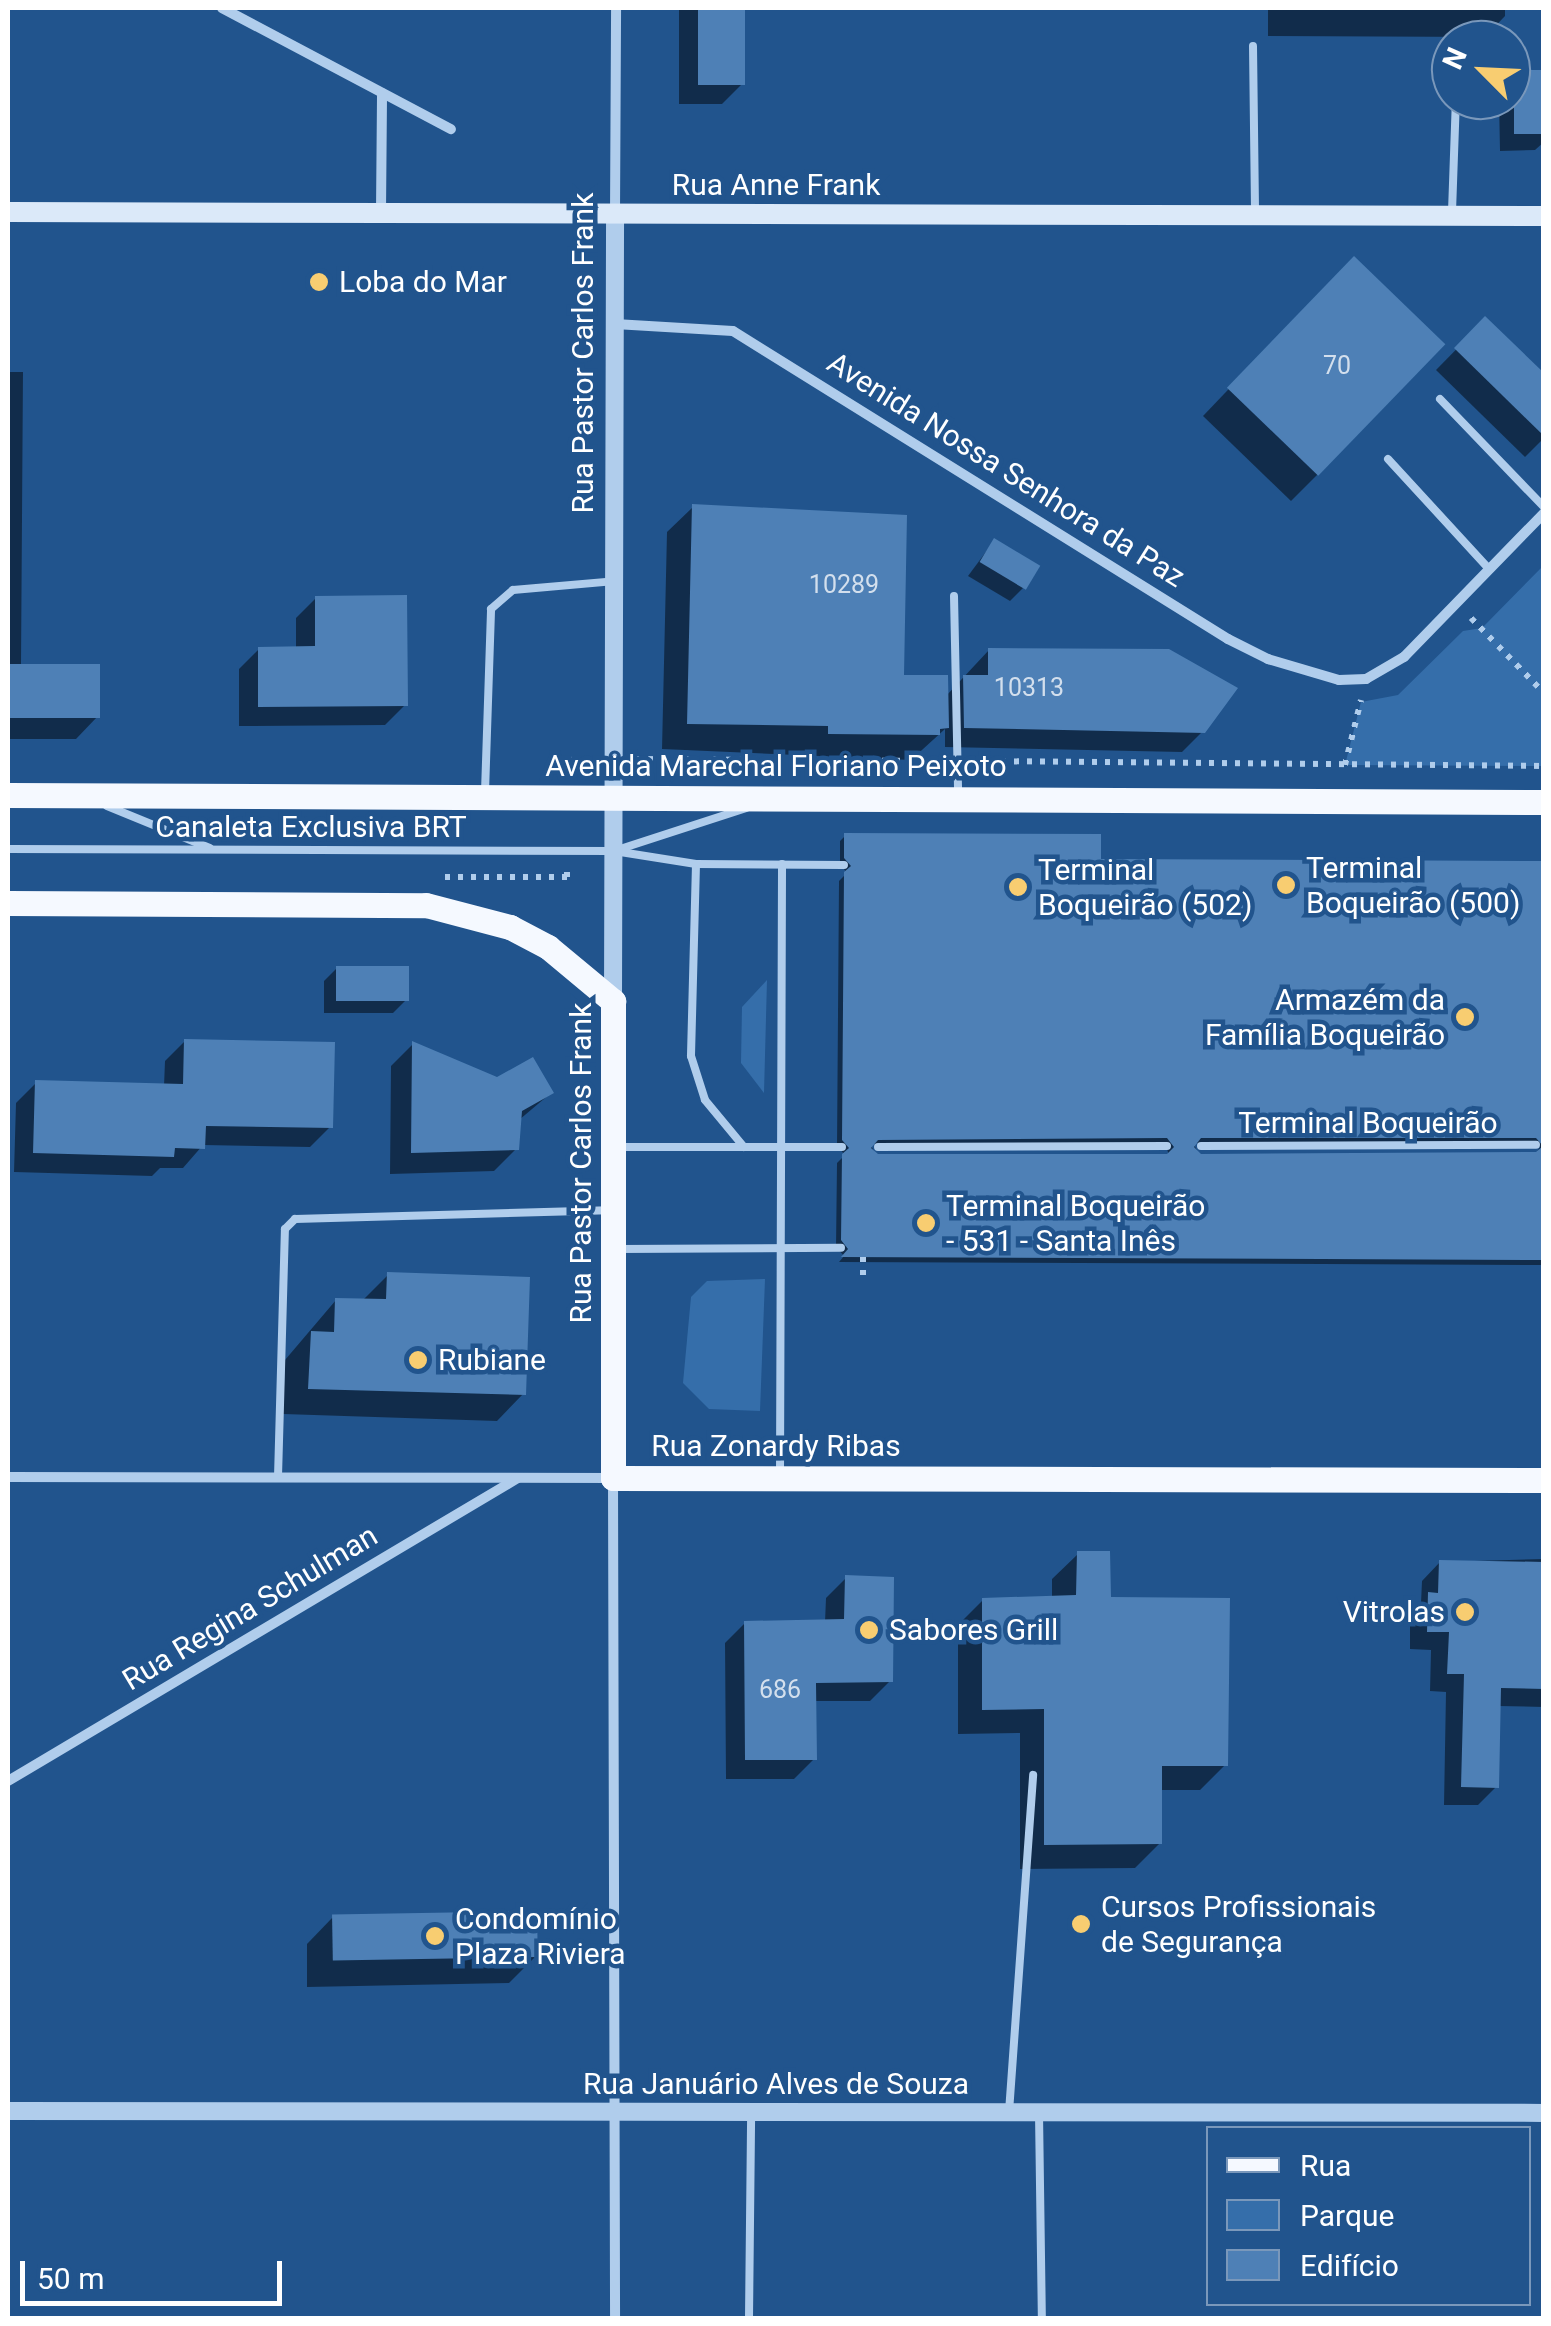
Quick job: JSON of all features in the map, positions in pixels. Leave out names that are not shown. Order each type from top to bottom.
[{"type":"main road","name":"Rua Anne Frank","points":[[8,212],[1544,216]]},
{"type":"main road","name":"Avenida Marechal Floriano Peixoto","points":[[8,795],[1544,802]]},
{"type":"main road","points":[[8,902],[426,906],[510,926],[548,946],[613,1001]]},
{"type":"main road","name":"Rua Pastor Carlos Frank","points":[[613,1001],[613,1478]]},
{"type":"main road","name":"Rua Zonardy Ribas","points":[[613,1478],[1544,1480]]},
{"type":"street","points":[[222,8],[451,129]]},
{"type":"street","name":"Rua Pastor Carlos Frank","points":[[613,1001],[616,8]]},
{"type":"street","points":[[382,93],[382,213]]},
{"type":"street","name":"Avenida Nossa Senhora da Paz","points":[[615,324],[733,331],[1228,638],[1306,673],[1366,679]]},
{"type":"street","points":[[1366,679],[1404,657],[1544,510]]},
{"type":"street","name":"Rua Zonardy Ribas","points":[[8,1476],[613,1478]]},
{"type":"street","name":"Rua Regina Schulman","points":[[8,1781],[519,1478]]},
{"type":"street","name":"Rua Pastor Carlos Frank","points":[[613,1478],[615,2318]]},
{"type":"street","name":"Rua Januário Alves de Souza","points":[[8,2111],[1544,2112]]},
{"type":"lane","points":[[1254,46],[1255,216]]},
{"type":"lane","points":[[1452,216],[1455,120]]},
{"type":"lane","points":[[1440,399],[1544,510]]},
{"type":"lane","points":[[1388,460],[1489,569]]},
{"type":"lane","points":[[485,797],[490,609],[513,590],[615,581]]},
{"type":"lane","points":[[954,596],[958,799]]},
{"type":"lane","points":[[60,795],[115,808],[214,850]]},
{"type":"lane","name":"Canaleta Exclusiva BRT","points":[[614,851],[774,798]]},
{"type":"lane","name":"Canaleta Exclusiva BRT","points":[[8,849],[614,851],[696,864],[782,864]]},
{"type":"lane","points":[[696,864],[691,1056],[705,1100],[744,1147]]},
{"type":"lane","points":[[780,1478],[782,864],[844,864]]},
{"type":"lane","name":"Terminal Boqueirão","points":[[1201,1146],[1536,1145]]},
{"type":"lane","points":[[614,1147],[842,1146]]},
{"type":"lane","points":[[878,1146],[1167,1146]]},
{"type":"lane","points":[[278,1477],[285,1229],[295,1219],[613,1210]]},
{"type":"lane","points":[[613,1249],[841,1248]]},
{"type":"lane","points":[[1009,2112],[1033,1774]]},
{"type":"lane","points":[[749,2318],[752,2112]]},
{"type":"lane","points":[[1039,2112],[1042,2318]]},
{"type":"path","points":[[1457,602],[1544,694]]},
{"type":"path","points":[[1345,765],[1366,679]]},
{"type":"path","points":[[614,759],[1544,766]]},
{"type":"path","points":[[863,1257],[863,1276]]},
{"type":"green space","points":[[1543,566],[1543,766],[1345,765],[1361,702],[1398,695],[1463,631],[1482,628]]},
{"type":"green space","points":[[767,980],[764,1093],[741,1063],[742,1007]]},
{"type":"green space","points":[[765,1279],[760,1411],[709,1409],[683,1383],[691,1297],[707,1281]]},
{"type":"building","points":[[698,8],[745,8],[745,85],[698,85]]},
{"type":"building","points":[[1531,70],[1544,70],[1544,134],[1514,134],[1514,120],[1531,120]]},
{"type":"building","points":[[1354,256],[1445,344],[1318,476],[1227,388]]},
{"type":"building","points":[[1485,316],[1544,373],[1544,436],[1454,348]]},
{"type":"building","points":[[692,504],[907,515],[904,675],[948,675],[949,728],[940,729],[940,735],[828,734],[828,726],[687,724]]},
{"type":"building","points":[[994,538],[1040,566],[1026,590],[980,562]]},
{"type":"building","points":[[407,595],[408,706],[258,707],[258,647],[315,646],[315,596]]},
{"type":"building","points":[[988,648],[1169,649],[1238,688],[1205,733],[964,728],[963,675],[988,675]]},
{"type":"building","points":[[8,664],[100,664],[100,718],[8,718]]},
{"type":"building","points":[[844,833],[1101,834],[1101,859],[1544,861],[1544,1260],[841,1257],[848,1249],[841,1240],[842,1154],[849,1148],[842,1140],[844,872],[851,866],[844,858]],"holes":[[[1167,1138],[1174,1147],[1167,1154],[878,1154],[871,1148],[878,1140]],[[1201,1138],[1536,1138],[1543,1146],[1536,1152],[1201,1154],[1194,1147]]]},
{"type":"building","points":[[336,966],[409,966],[409,1001],[336,1001]]},
{"type":"building","points":[[184,1039],[335,1042],[333,1128],[206,1126],[205,1149],[175,1148],[174,1157],[33,1153],[35,1080],[183,1084]]},
{"type":"building","points":[[412,1041],[497,1077],[533,1057],[554,1093],[522,1111],[519,1150],[411,1153]]},
{"type":"building","name":"Rubiane","points":[[387,1272],[530,1277],[526,1395],[308,1389],[311,1331],[334,1332],[335,1298],[386,1299]]},
{"type":"building","points":[[1077,1551],[1110,1551],[1111,1597],[1230,1598],[1228,1766],[1162,1766],[1162,1844],[1044,1845],[1044,1709],[982,1710],[982,1598],[1076,1595]]},
{"type":"building","points":[[1439,1560],[1544,1562],[1544,1689],[1501,1688],[1499,1788],[1461,1787],[1464,1674],[1447,1674],[1449,1632],[1427,1632],[1428,1592],[1438,1593]]},
{"type":"building","points":[[845,1575],[894,1577],[893,1682],[816,1683],[817,1760],[745,1760],[744,1621],[844,1619]]},
{"type":"building","name":"Condomínio Plaza Riviera","points":[[537,1911],[538,1957],[333,1961],[332,1915]]},
{"type":"place","name":"Loba do Mar","points":[[319,282]]},
{"type":"place","name":"Terminal Boqueirão (500)","points":[[1286,885]]},
{"type":"place","name":"Terminal Boqueirão (502)","points":[[1018,887]]},
{"type":"place","name":"Armazém da Família Boqueirão","points":[[1465,1017]]},
{"type":"place","name":"Terminal Boqueirão - 531 - Santa Inês","points":[[926,1223]]},
{"type":"place","name":"Rubiane","points":[[418,1360]]},
{"type":"place","name":"Vitrolas","points":[[1465,1612]]},
{"type":"place","name":"Sabores Grill","points":[[869,1630]]},
{"type":"place","name":"Cursos Profissionais de Segurança","points":[[1081,1924]]},
{"type":"place","name":"Condomínio Plaza Riviera","points":[[435,1936]]}]
